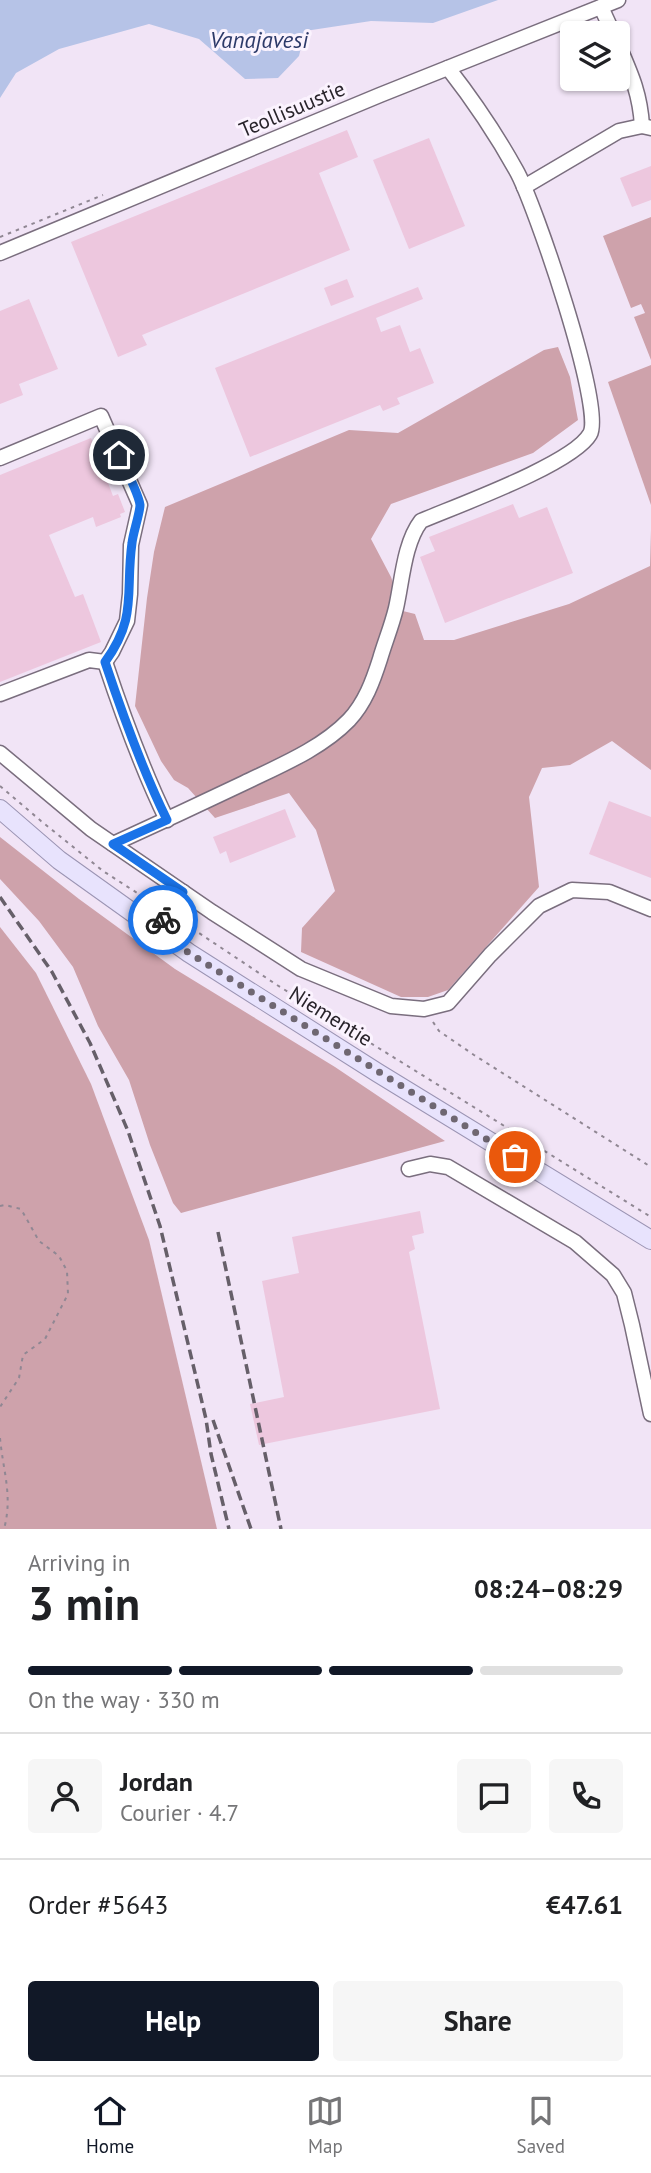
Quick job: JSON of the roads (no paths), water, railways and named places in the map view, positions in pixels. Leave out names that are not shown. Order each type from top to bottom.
[{"type":"main road","name":"Niementie","points":[[0,809],[59,860],[189,953],[651,1240]]},
{"type":"street","name":"Teollisuustie","points":[[0,253],[618,0]]},
{"type":"street","points":[[601,7],[607,21]]},
{"type":"street","points":[[113,844],[298,756],[333,735],[362,704],[371,686],[396,610],[406,557],[421,521],[539,471],[585,442],[592,431],[588,390],[578,346],[541,226],[518,172],[477,106],[447,68]]},
{"type":"street","points":[[524,187],[619,131],[647,127],[630,72]]},
{"type":"street","points":[[0,458],[101,416],[140,505],[131,545],[127,621],[105,662]]},
{"type":"street","points":[[0,694],[89,660],[105,662]]},
{"type":"street","points":[[105,662],[150,785],[167,820]]},
{"type":"street","points":[[0,753],[91,829],[301,970],[391,1006],[424,1010],[448,1003],[490,955],[539,906],[572,890],[609,892],[651,909]]},
{"type":"street","points":[[156,930],[183,892]]},
{"type":"street","points":[[409,1169],[429,1164],[447,1167],[575,1242],[613,1275],[624,1293],[651,1414]]},
{"type":"water","name":"Vanajavesi","points":[[0,0],[498,0],[433,23],[371,21],[305,31],[299,56],[278,78],[245,79],[199,39],[149,24],[59,49],[16,73],[0,98]]},
{"type":"railway","points":[[0,897],[52,972],[90,1043],[128,1131],[160,1226],[229,1529]]},
{"type":"railway","points":[[218,1232],[281,1529]]},
{"type":"railway","points":[[213,1420],[251,1529]]}]
